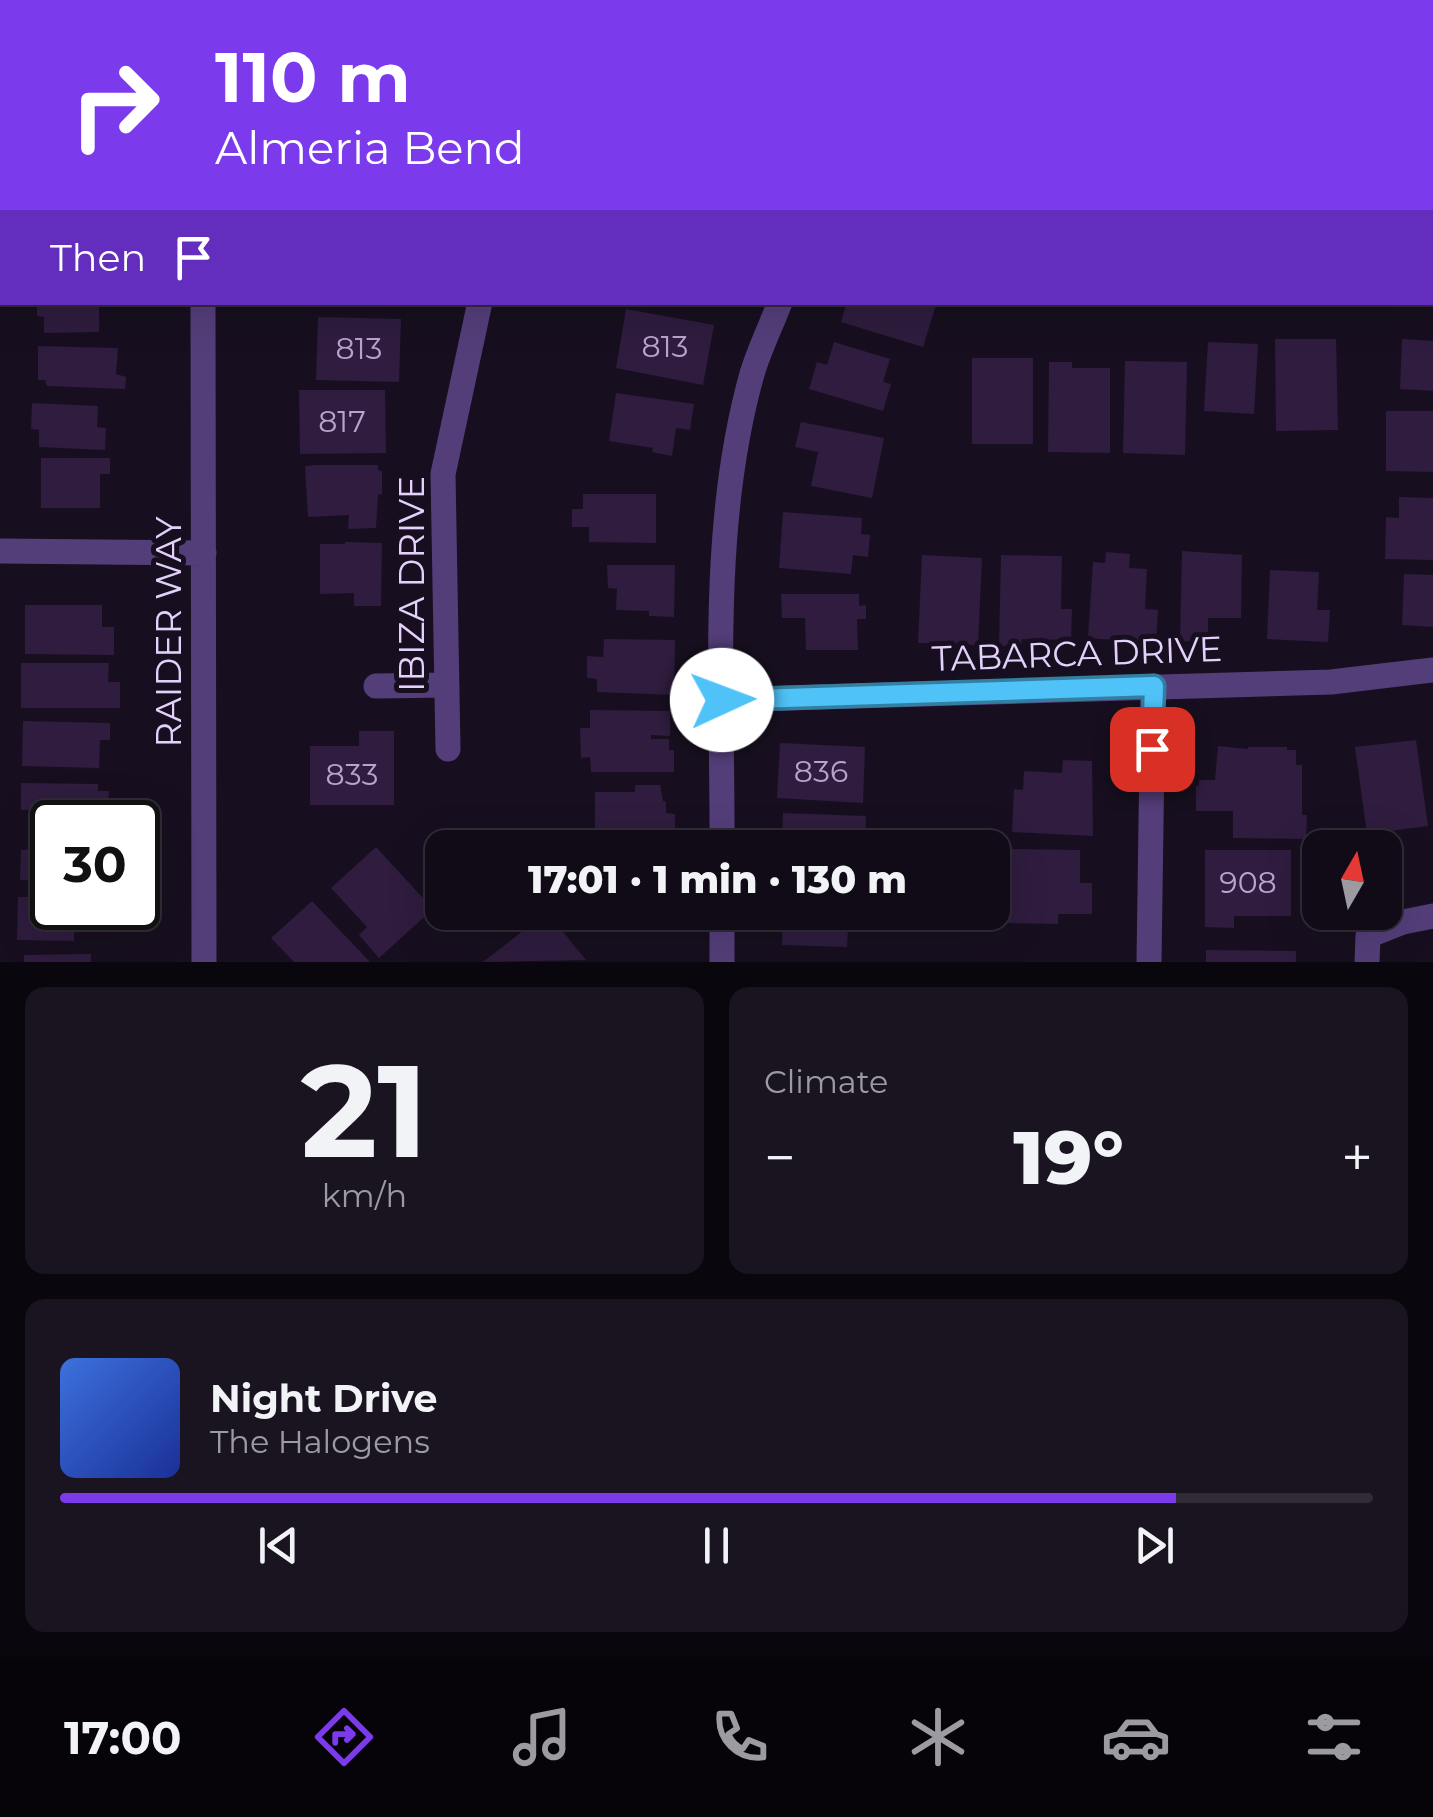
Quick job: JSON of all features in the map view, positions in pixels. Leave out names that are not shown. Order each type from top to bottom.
[{"type":"street","name":"RAIDER WAY","points":[[203,305],[204,962]]},
{"type":"street","name":"IBIZA DRIVE","points":[[448,749],[443,474],[479,305]]},
{"type":"street","points":[[722,830],[723,541],[732,467],[753,372],[779,305]]},
{"type":"street","points":[[0,551],[204,553]]},
{"type":"street","name":"TABARCA DRIVE","points":[[722,700],[1330,682],[1433,670]]},
{"type":"street","points":[[376,686],[447,685]]},
{"type":"street","points":[[1149,962],[1154,686]]},
{"type":"street","points":[[1366,962],[1368,936],[1403,922],[1433,916]]},
{"type":"street","points":[[722,930],[722,962]]},
{"type":"building","points":[[37,305],[99,305],[99,332],[44,333],[44,317],[37,316]]},
{"type":"building","points":[[846,305],[936,305],[923,347],[841,322]]},
{"type":"building","points":[[626,309],[714,325],[703,385],[616,368]]},
{"type":"building","points":[[318,317],[401,319],[399,382],[316,380]]},
{"type":"building","points":[[1275,339],[1336,339],[1338,430],[1276,431]]},
{"type":"building","points":[[1402,339],[1433,341],[1433,391],[1400,389]]},
{"type":"building","points":[[834,342],[890,359],[883,382],[891,384],[883,411],[809,389],[817,362],[827,365]]},
{"type":"building","points":[[1208,342],[1258,344],[1254,414],[1204,411]]},
{"type":"building","points":[[38,346],[118,348],[116,374],[126,377],[125,389],[47,386],[45,380],[38,380]]},
{"type":"building","points":[[972,358],[1033,358],[1033,444],[972,444]]},
{"type":"building","points":[[1125,361],[1187,362],[1185,455],[1123,453]]},
{"type":"building","points":[[1049,362],[1072,362],[1072,368],[1110,368],[1110,453],[1048,452]]},
{"type":"building","points":[[299,390],[385,390],[386,453],[300,454]]},
{"type":"building","points":[[616,393],[694,404],[690,430],[676,428],[672,456],[652,452],[653,448],[609,441]]},
{"type":"building","points":[[32,403],[98,406],[97,427],[106,428],[105,450],[39,447],[39,430],[31,429]]},
{"type":"building","points":[[1386,411],[1433,411],[1433,472],[1386,471]]},
{"type":"building","points":[[801,422],[884,438],[872,498],[811,486],[818,452],[795,447]]},
{"type":"building","points":[[41,458],[110,458],[110,474],[100,474],[100,508],[41,508]]},
{"type":"building","points":[[378,465],[382,471],[382,494],[378,495],[376,528],[348,529],[349,515],[308,517],[305,466]]},
{"type":"building","points":[[583,494],[656,494],[656,543],[589,542],[589,527],[572,527],[572,509],[583,509]]},
{"type":"building","points":[[1399,497],[1433,498],[1433,560],[1385,559],[1386,517],[1399,518]]},
{"type":"building","points":[[783,512],[862,518],[861,534],[870,535],[868,557],[853,555],[851,574],[779,568]]},
{"type":"building","points":[[382,543],[381,606],[354,606],[354,593],[320,594],[320,544]]},
{"type":"building","points":[[1182,551],[1242,555],[1241,618],[1208,618],[1208,642],[1180,641]]},
{"type":"building","points":[[1106,552],[1130,554],[1129,568],[1147,569],[1145,609],[1158,610],[1156,643],[1088,638],[1093,562],[1105,563]]},
{"type":"building","points":[[922,555],[982,558],[978,645],[918,643]]},
{"type":"building","points":[[1001,555],[1062,556],[1061,609],[1072,609],[1071,640],[1022,639],[1021,646],[999,646]]},
{"type":"building","points":[[607,565],[675,565],[674,617],[616,610],[617,589],[608,588]]},
{"type":"building","points":[[1270,570],[1319,572],[1317,610],[1330,610],[1328,642],[1267,639]]},
{"type":"building","points":[[1404,574],[1433,575],[1433,627],[1402,625]]},
{"type":"building","points":[[781,594],[859,594],[859,606],[866,605],[866,619],[857,619],[858,650],[806,650],[805,618],[782,618]]},
{"type":"building","points":[[25,605],[102,605],[102,627],[114,627],[114,655],[25,654]]},
{"type":"building","points":[[604,639],[675,640],[674,695],[597,692],[597,679],[587,678],[587,656],[603,657]]},
{"type":"building","points":[[21,663],[109,663],[108,682],[120,682],[120,708],[21,708]]},
{"type":"building","points":[[590,710],[670,711],[670,736],[651,735],[651,739],[669,739],[669,750],[674,750],[674,772],[591,772],[590,757],[581,758],[580,728],[590,728]]},
{"type":"building","points":[[23,721],[110,723],[110,740],[100,740],[99,768],[22,766]]},
{"type":"building","points":[[359,731],[394,731],[394,805],[310,805],[310,746],[359,746]]},
{"type":"building","points":[[1416,740],[1428,826],[1366,830],[1355,747]]},
{"type":"building","points":[[780,743],[865,747],[863,803],[777,798]]},
{"type":"building","points":[[1218,746],[1296,750],[1296,765],[1302,765],[1302,815],[1307,815],[1302,839],[1233,838],[1233,811],[1196,811],[1199,780],[1215,780]]},
{"type":"building","points":[[1063,760],[1092,761],[1093,836],[1012,832],[1014,789],[1023,790],[1024,771],[1062,773]]},
{"type":"building","points":[[21,783],[98,784],[98,791],[109,791],[108,800],[30,800],[30,810],[21,810]]},
{"type":"building","points":[[635,785],[660,785],[666,813],[675,814],[675,830],[595,830],[595,792],[635,792]]},
{"type":"building","points":[[783,813],[866,816],[866,830],[783,830]]},
{"type":"building","points":[[30,838],[30,880],[20,880],[21,850],[29,849]]},
{"type":"building","points":[[376,847],[425,900],[425,916],[379,958],[359,935],[367,927],[331,888]]},
{"type":"building","points":[[1010,849],[1080,850],[1080,883],[1092,883],[1092,914],[1058,914],[1058,924],[1010,923]]},
{"type":"building","points":[[1205,850],[1291,850],[1291,916],[1234,916],[1234,928],[1205,927]]},
{"type":"building","points":[[18,897],[30,897],[30,930],[74,930],[74,941],[17,940]]},
{"type":"building","points":[[312,901],[370,962],[294,962],[271,938]]},
{"type":"building","points":[[524,930],[562,930],[586,960],[483,962]]},
{"type":"building","points":[[782,930],[848,930],[847,947],[782,945]]},
{"type":"building","points":[[1206,950],[1296,951],[1296,962],[1206,962]]},
{"type":"building","points":[[91,954],[91,962],[24,962],[24,955]]},
{"type":"route","points":[[722,700],[1154,686],[1152,749]]}]
